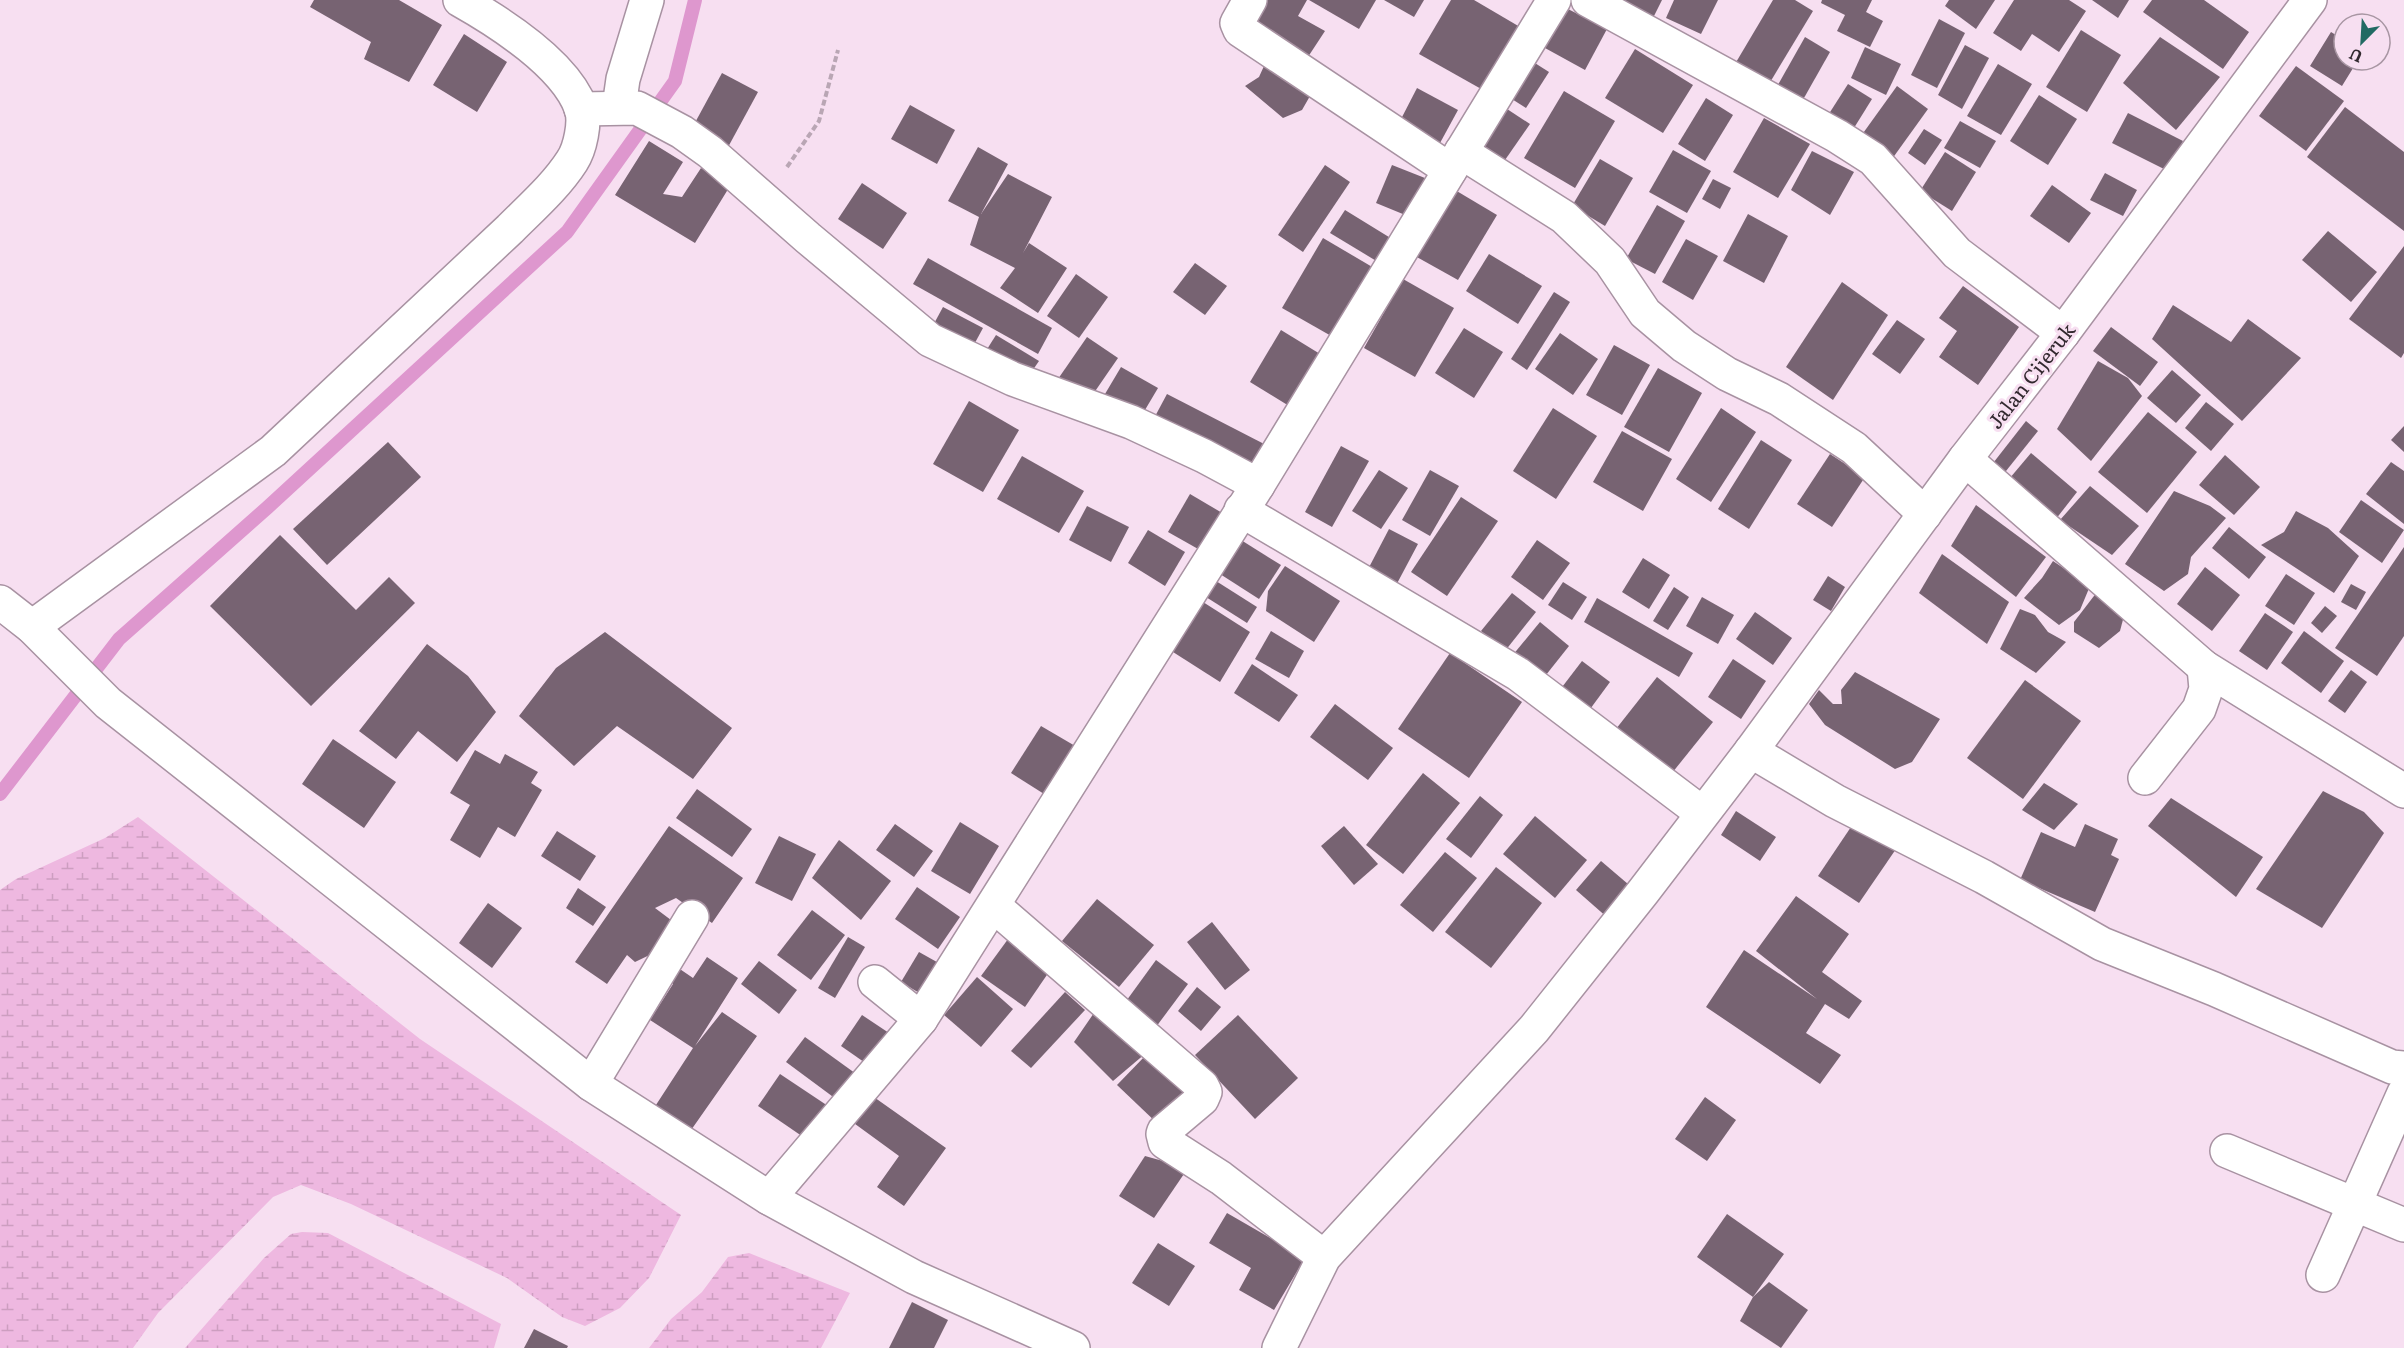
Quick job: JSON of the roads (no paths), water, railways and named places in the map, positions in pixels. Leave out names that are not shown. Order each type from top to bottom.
[{"type":"street","points":[[39,635],[273,452],[510,229],[542,197],[573,160],[582,131],[581,109],[561,76],[525,42],[460,0]]},
{"type":"street","points":[[640,112],[623,79],[647,0]]},
{"type":"street","points":[[1250,0],[1238,17],[1237,23],[1240,30],[1456,161],[1564,217],[1610,261],[1645,313],[1684,346],[1727,374],[1779,399],[1854,448],[1925,514]]},
{"type":"street","points":[[769,1198],[921,1019],[1249,497],[1554,0]]},
{"type":"street","points":[[1588,0],[1827,130],[1874,159],[1957,253],[2063,333]]},
{"type":"street","name":"Jalan Cijeruk","points":[[1279,1348],[1324,1257],[1534,1029],[1643,892],[1751,751],[1965,459],[2063,333],[2310,0]]},
{"type":"street","points":[[581,109],[640,112],[710,152],[930,340],[1013,379],[1131,422],[1204,456],[1249,497],[1518,674],[1702,813]]},
{"type":"street","points":[[1965,459],[2204,666],[2404,791]]},
{"type":"street","points":[[0,602],[39,635],[108,703],[591,1084],[769,1198],[914,1276],[1073,1348]]},
{"type":"street","points":[[2145,778],[2199,709],[2206,689],[2204,666]]},
{"type":"street","points":[[1751,751],[1834,801],[1984,877],[2102,944],[2214,989],[2392,1067],[2404,1068]]},
{"type":"street","points":[[994,906],[1202,1086],[1205,1092],[1202,1099],[1164,1131],[1162,1134],[1165,1142],[1221,1178],[1324,1257]]},
{"type":"street","points":[[591,1084],[692,916]]},
{"type":"street","points":[[875,982],[921,1019]]},
{"type":"street","points":[[2323,1275],[2404,1093]]},
{"type":"street","points":[[2227,1151],[2404,1225]]},
{"type":"waterway","points":[[0,794],[119,639],[268,507],[567,232],[675,81],[695,0]]}]
